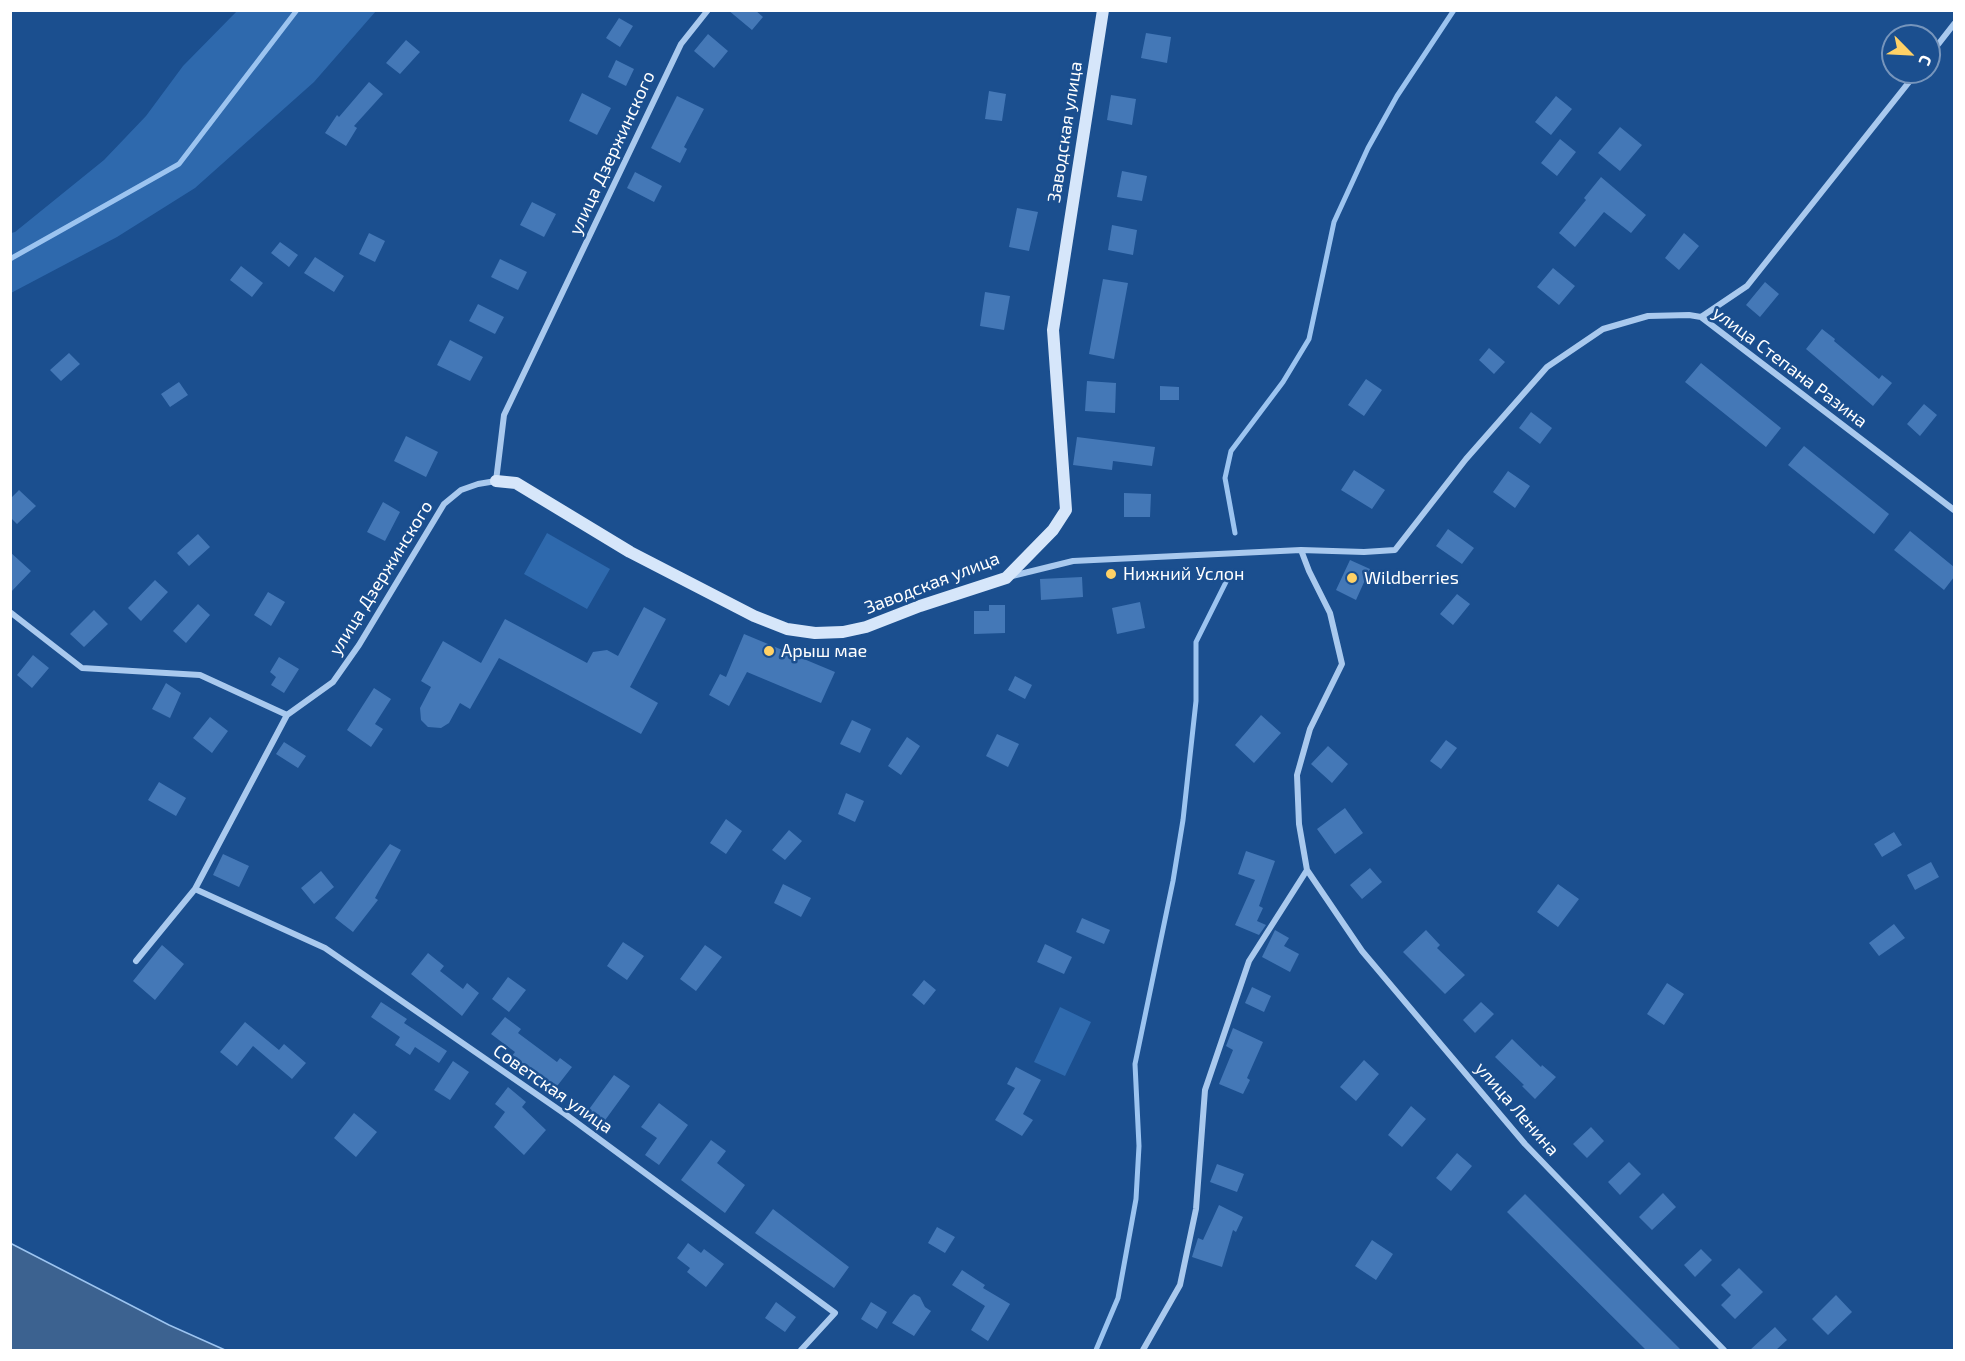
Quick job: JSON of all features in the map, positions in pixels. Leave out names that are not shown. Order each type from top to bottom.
[{"type":"street","name":"улица Дзержинского","points":[[136,961],[195,889],[287,715],[333,682],[359,645],[444,504],[461,490],[496,481],[504,415],[681,44],[708,10]]},
{"type":"street","name":"Заводская улица","points":[[496,481],[516,483],[630,552],[754,616],[787,629],[816,633],[843,632],[866,627],[920,606],[1006,578],[1053,530],[1066,510],[1053,330],[1103,10]]},
{"type":"street","points":[[1941,41],[1954,24]]},
{"type":"street","points":[[1701,317],[1747,286],[1907,84]]},
{"type":"street","name":"улица Степана Разина","points":[[1301,550],[1364,552],[1395,550],[1466,459],[1547,367],[1603,328],[1648,316],[1701,317],[1954,510]]},
{"type":"street","points":[[1006,578],[1073,561],[1301,550],[1330,613],[1342,664],[1310,729],[1298,776],[1299,824],[1307,870],[1249,961],[1205,1090],[1196,1209],[1179,1286],[1143,1350]]},
{"type":"street","points":[[10,612],[82,668],[200,675],[287,715]]},
{"type":"street","name":"улица Ленина","points":[[1307,870],[1362,951],[1525,1144],[1724,1350]]},
{"type":"street","name":"Советская улица","points":[[195,889],[325,948],[565,1114],[835,1313],[801,1350]]},
{"type":"shaded area","points":[[237,11],[376,11],[314,82],[195,188],[117,237],[11,293],[11,233],[104,160],[146,116],[183,66]]},
{"type":"shaded area","points":[[547,533],[610,569],[587,609],[524,574]]},
{"type":"shaded area","points":[[1060,1007],[1091,1022],[1065,1076],[1034,1062]]},
{"type":"shaded area","points":[[10,1243],[169,1325],[225,1350],[11,1350]]},
{"type":"building","points":[[728,10],[755,10],[763,17],[752,30]]},
{"type":"building","points":[[619,18],[633,26],[620,47],[606,38]]},
{"type":"building","points":[[1146,33],[1171,37],[1167,63],[1141,58]]},
{"type":"building","points":[[708,34],[728,51],[714,68],[694,51]]},
{"type":"building","points":[[406,40],[420,52],[400,74],[386,63]]},
{"type":"building","points":[[616,60],[634,69],[626,86],[608,77]]},
{"type":"building","points":[[369,82],[383,94],[354,126],[357,128],[346,146],[325,133],[337,115],[339,117]]},
{"type":"building","points":[[989,91],[1006,94],[1002,121],[985,119]]},
{"type":"building","points":[[582,93],[611,108],[597,135],[569,121]]},
{"type":"building","points":[[1111,95],[1136,99],[1132,125],[1107,120]]},
{"type":"building","points":[[677,96],[704,109],[684,147],[687,149],[680,163],[651,148]]},
{"type":"building","points":[[1556,96],[1572,109],[1551,135],[1535,122]]},
{"type":"building","points":[[1620,127],[1642,145],[1620,171],[1598,153]]},
{"type":"building","points":[[1560,139],[1576,152],[1557,176],[1541,163]]},
{"type":"building","points":[[1122,171],[1147,176],[1142,201],[1117,197]]},
{"type":"building","points":[[635,172],[662,186],[654,202],[627,188]]},
{"type":"building","points":[[1601,177],[1646,215],[1631,233],[1604,212],[1575,247],[1559,233],[1586,200],[1584,198]]},
{"type":"building","points":[[532,202],[556,214],[544,237],[520,225]]},
{"type":"building","points":[[1017,208],[1038,212],[1029,251],[1009,247]]},
{"type":"building","points":[[1112,225],[1137,230],[1133,255],[1108,250]]},
{"type":"building","points":[[369,233],[385,241],[375,262],[359,254]]},
{"type":"building","points":[[1684,233],[1699,246],[1679,270],[1665,258]]},
{"type":"building","points":[[280,242],[298,255],[289,267],[271,253]]},
{"type":"building","points":[[315,257],[344,276],[334,292],[304,273]]},
{"type":"building","points":[[500,259],[527,272],[518,290],[491,277]]},
{"type":"building","points":[[241,266],[263,283],[252,297],[230,280]]},
{"type":"building","points":[[1553,268],[1575,286],[1559,305],[1537,287]]},
{"type":"building","points":[[1103,279],[1128,283],[1114,359],[1089,354]]},
{"type":"building","points":[[1765,282],[1779,294],[1760,317],[1746,305]]},
{"type":"building","points":[[985,292],[1010,296],[1004,330],[980,326]]},
{"type":"building","points":[[478,304],[504,317],[495,334],[469,321]]},
{"type":"building","points":[[1822,329],[1879,379],[1882,375],[1892,383],[1873,406],[1806,349]]},
{"type":"building","points":[[450,340],[483,357],[470,381],[437,365]]},
{"type":"building","points":[[1489,348],[1505,362],[1494,374],[1479,360]]},
{"type":"building","points":[[69,353],[80,364],[61,381],[50,370]]},
{"type":"building","points":[[1701,363],[1781,428],[1766,447],[1685,382]]},
{"type":"building","points":[[1366,379],[1382,390],[1364,416],[1348,405]]},
{"type":"building","points":[[1087,381],[1116,383],[1115,413],[1085,411]]},
{"type":"building","points":[[179,382],[188,395],[170,407],[161,394]]},
{"type":"building","points":[[1160,386],[1179,387],[1179,400],[1160,400]]},
{"type":"building","points":[[1924,404],[1937,415],[1920,436],[1907,424]]},
{"type":"building","points":[[1531,412],[1552,428],[1540,444],[1519,428]]},
{"type":"building","points":[[406,436],[438,452],[426,477],[394,461]]},
{"type":"building","points":[[1077,437],[1155,447],[1152,466],[1113,461],[1112,470],[1073,465]]},
{"type":"building","points":[[1804,446],[1889,514],[1874,534],[1788,465]]},
{"type":"building","points":[[1354,470],[1385,490],[1372,509],[1341,490]]},
{"type":"building","points":[[1508,471],[1530,486],[1515,508],[1493,492]]},
{"type":"building","points":[[19,490],[36,506],[17,524],[10,517],[10,499]]},
{"type":"building","points":[[1124,493],[1151,494],[1150,517],[1124,517]]},
{"type":"building","points":[[383,502],[400,512],[385,541],[367,532]]},
{"type":"building","points":[[1448,529],[1474,548],[1462,564],[1436,546]]},
{"type":"building","points":[[1910,531],[1954,567],[1954,577],[1944,590],[1894,550]]},
{"type":"building","points":[[198,534],[210,547],[189,566],[177,553]]},
{"type":"building","points":[[10,552],[31,571],[10,593]]},
{"type":"building","points":[[1350,560],[1370,569],[1356,600],[1336,590]]},
{"type":"building","points":[[1082,577],[1083,597],[1041,600],[1040,579]]},
{"type":"building","points":[[155,580],[168,592],[141,621],[128,608]]},
{"type":"building","points":[[268,592],[285,602],[271,626],[254,615]]},
{"type":"building","points":[[1457,594],[1470,604],[1453,625],[1440,614]]},
{"type":"building","points":[[1140,602],[1145,628],[1117,634],[1112,608]]},
{"type":"building","points":[[198,604],[210,615],[186,643],[173,631]]},
{"type":"building","points":[[989,605],[1005,605],[1005,633],[974,634],[974,611],[989,611]]},
{"type":"building","points":[[644,607],[666,619],[630,687],[658,703],[641,734],[499,658],[470,709],[460,703],[449,723],[441,728],[428,727],[421,720],[420,708],[431,687],[421,681],[443,641],[481,663],[505,619],[587,663],[593,652],[607,650],[618,656]]},
{"type":"building","points":[[94,610],[108,624],[84,647],[70,634]]},
{"type":"building","points":[[744,634],[835,672],[821,703],[747,672],[729,706],[709,695],[720,674],[726,677]]},
{"type":"building","points":[[33,655],[49,668],[32,688],[17,675]]},
{"type":"building","points":[[279,657],[299,669],[284,693],[271,685],[276,677],[270,672]]},
{"type":"building","points":[[1015,676],[1032,685],[1025,699],[1008,690]]},
{"type":"building","points":[[166,683],[181,693],[170,718],[152,709]]},
{"type":"building","points":[[374,688],[391,699],[375,724],[383,729],[371,747],[347,730]]},
{"type":"building","points":[[1261,715],[1281,733],[1254,763],[1235,745]]},
{"type":"building","points":[[210,717],[228,731],[212,753],[193,738]]},
{"type":"building","points":[[852,720],[871,729],[860,753],[840,744]]},
{"type":"building","points":[[997,734],[1019,744],[1008,767],[986,756]]},
{"type":"building","points":[[907,737],[920,746],[901,775],[888,766]]},
{"type":"building","points":[[1446,740],[1457,748],[1441,769],[1430,761]]},
{"type":"building","points":[[284,742],[306,756],[298,768],[276,754]]},
{"type":"building","points":[[1328,746],[1348,764],[1332,783],[1311,764]]},
{"type":"building","points":[[159,782],[186,798],[176,816],[148,800]]},
{"type":"building","points":[[846,793],[864,801],[855,822],[838,814]]},
{"type":"building","points":[[1345,808],[1363,833],[1335,854],[1317,829]]},
{"type":"building","points":[[726,819],[742,831],[726,854],[710,843]]},
{"type":"building","points":[[789,830],[802,841],[785,860],[772,850]]},
{"type":"building","points":[[1894,832],[1902,845],[1882,857],[1874,844]]},
{"type":"building","points":[[390,844],[401,850],[375,898],[378,900],[353,932],[335,918]]},
{"type":"building","points":[[1246,851],[1275,861],[1259,906],[1263,908],[1257,921],[1266,925],[1259,935],[1235,925],[1255,880],[1238,874]]},
{"type":"building","points":[[223,854],[249,866],[239,887],[213,875]]},
{"type":"building","points":[[1931,862],[1939,877],[1915,890],[1907,875]]},
{"type":"building","points":[[1370,868],[1382,882],[1362,899],[1350,885]]},
{"type":"building","points":[[321,871],[334,887],[314,904],[301,888]]},
{"type":"building","points":[[783,884],[811,898],[801,917],[774,903]]},
{"type":"building","points":[[1558,884],[1579,899],[1558,927],[1537,912]]},
{"type":"building","points":[[1082,918],[1110,930],[1104,944],[1076,932]]},
{"type":"building","points":[[1894,924],[1905,938],[1879,956],[1869,943]]},
{"type":"building","points":[[1275,930],[1289,938],[1284,946],[1299,954],[1290,972],[1262,957]]},
{"type":"building","points":[[1426,930],[1440,945],[1437,948],[1465,975],[1445,994],[1403,952]]},
{"type":"building","points":[[623,942],[644,956],[627,980],[607,966]]},
{"type":"building","points":[[1045,944],[1072,957],[1064,974],[1037,962]]},
{"type":"building","points":[[162,945],[184,964],[155,1000],[133,981]]},
{"type":"building","points":[[705,945],[722,957],[696,991],[680,979]]},
{"type":"building","points":[[428,953],[444,966],[440,971],[463,989],[467,983],[479,993],[462,1016],[411,974]]},
{"type":"building","points":[[508,977],[526,990],[509,1012],[492,999]]},
{"type":"building","points":[[924,980],[936,990],[924,1005],[912,995]]},
{"type":"building","points":[[1667,983],[1684,994],[1664,1025],[1647,1014]]},
{"type":"building","points":[[1252,987],[1271,996],[1264,1012],[1245,1003]]},
{"type":"building","points":[[381,1002],[407,1019],[404,1023],[447,1051],[439,1063],[415,1047],[410,1055],[395,1045],[400,1037],[371,1017]]},
{"type":"building","points":[[1481,1002],[1494,1014],[1475,1033],[1463,1020]]},
{"type":"building","points":[[505,1017],[521,1029],[518,1033],[557,1062],[560,1058],[572,1067],[554,1090],[511,1057],[515,1052],[491,1034]]},
{"type":"building","points":[[245,1022],[279,1050],[284,1044],[306,1063],[292,1079],[253,1046],[237,1066],[220,1052]]},
{"type":"building","points":[[1233,1028],[1263,1042],[1247,1078],[1250,1080],[1243,1094],[1219,1084],[1233,1050],[1226,1046]]},
{"type":"building","points":[[1512,1039],[1541,1067],[1542,1065],[1556,1077],[1535,1099],[1495,1057]]},
{"type":"building","points":[[1364,1060],[1379,1074],[1356,1101],[1340,1087]]},
{"type":"building","points":[[453,1061],[469,1072],[450,1100],[434,1090]]},
{"type":"building","points":[[1016,1067],[1041,1080],[1023,1114],[1033,1120],[1022,1136],[995,1120],[1015,1088],[1007,1084]]},
{"type":"building","points":[[614,1075],[630,1086],[603,1123],[587,1112]]},
{"type":"building","points":[[508,1087],[526,1102],[522,1107],[546,1130],[524,1155],[494,1127],[505,1112],[495,1104]]},
{"type":"building","points":[[659,1103],[688,1125],[659,1165],[645,1155],[657,1138],[641,1127]]},
{"type":"building","points":[[1411,1106],[1426,1119],[1402,1147],[1388,1135]]},
{"type":"building","points":[[354,1113],[377,1132],[356,1157],[334,1138]]},
{"type":"building","points":[[1591,1127],[1604,1141],[1587,1158],[1573,1144]]},
{"type":"building","points":[[711,1140],[726,1151],[717,1163],[745,1185],[725,1213],[681,1180]]},
{"type":"building","points":[[1457,1153],[1472,1166],[1451,1191],[1436,1178]]},
{"type":"building","points":[[1629,1162],[1641,1174],[1620,1195],[1608,1182]]},
{"type":"building","points":[[1217,1164],[1244,1174],[1237,1192],[1210,1182]]},
{"type":"building","points":[[1663,1193],[1676,1207],[1652,1230],[1639,1217]]},
{"type":"building","points":[[1525,1194],[1681,1350],[1646,1350],[1507,1212]]},
{"type":"building","points":[[1219,1205],[1243,1217],[1236,1232],[1233,1230],[1222,1267],[1192,1257],[1198,1238],[1203,1240]]},
{"type":"building","points":[[773,1209],[849,1267],[834,1288],[755,1233]]},
{"type":"building","points":[[937,1227],[955,1237],[945,1253],[928,1243]]},
{"type":"building","points":[[1372,1240],[1393,1254],[1376,1280],[1355,1266]]},
{"type":"building","points":[[688,1243],[701,1253],[704,1249],[724,1264],[706,1287],[687,1272],[690,1268],[677,1258]]},
{"type":"building","points":[[1701,1249],[1712,1260],[1695,1277],[1684,1265]]},
{"type":"building","points":[[1739,1268],[1763,1292],[1735,1319],[1721,1305],[1731,1295],[1721,1285]]},
{"type":"building","points":[[962,1270],[985,1285],[983,1288],[1010,1304],[988,1341],[971,1330],[985,1306],[952,1285]]},
{"type":"building","points":[[914,1294],[920,1297],[925,1307],[931,1311],[914,1336],[892,1323]]},
{"type":"building","points":[[1836,1295],[1852,1312],[1828,1335],[1812,1319]]},
{"type":"building","points":[[776,1302],[796,1317],[785,1332],[765,1318]]},
{"type":"building","points":[[871,1302],[887,1312],[877,1329],[861,1319]]},
{"type":"building","points":[[1775,1327],[1787,1340],[1776,1350],[1750,1350]]},
{"type":"waterway","points":[[10,259],[179,164],[297,10]]},
{"type":"waterway","points":[[1235,533],[1225,478],[1231,451],[1283,382],[1309,339],[1334,222],[1368,148],[1397,96],[1454,10]]},
{"type":"waterway","points":[[1096,1350],[1118,1298],[1136,1199],[1139,1146],[1135,1064],[1173,881],[1183,820],[1196,701],[1196,642],[1231,572]]},
{"type":"place","name":"Нижний Услон","points":[[1111,574]]},
{"type":"place","name":"Wildberries","points":[[1352,578]]},
{"type":"place","name":"Арыш мае","points":[[769,651]]}]
